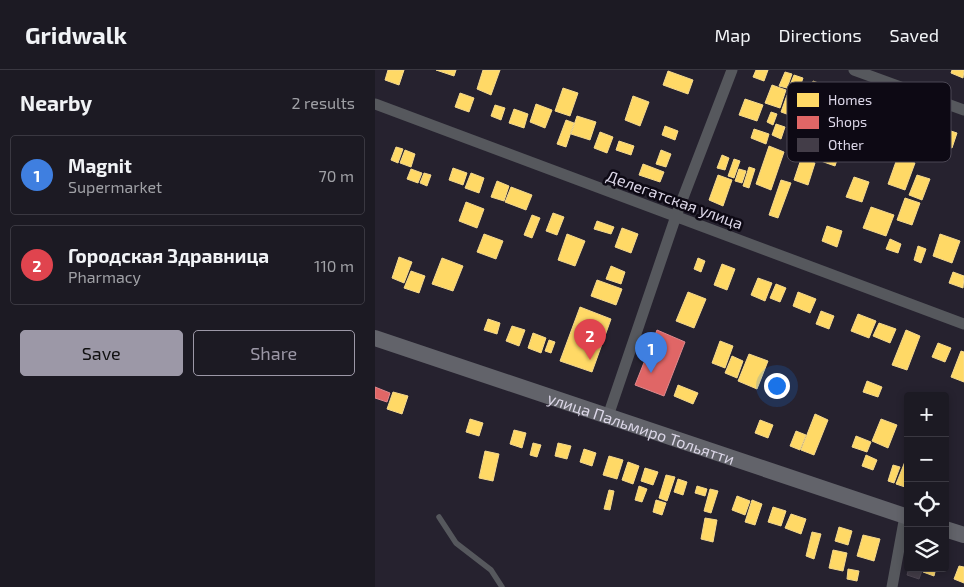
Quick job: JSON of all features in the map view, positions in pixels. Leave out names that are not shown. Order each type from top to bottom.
[{"type":"street","points":[[608,416],[676,216],[732,70]]},
{"type":"street","points":[[854,70],[887,82]]},
{"type":"street","name":"Делегатская улица","points":[[375,104],[964,324]]},
{"type":"street","points":[[951,105],[964,110]]},
{"type":"street","name":"улица Пальмиро Тольятти","points":[[375,338],[904,516]]},
{"type":"street","points":[[892,587],[904,527]]},
{"type":"street","points":[[949,530],[964,535]]},
{"type":"lane","points":[[439,517],[455,543],[491,570],[502,587]]},
{"type":"building: Homes","points":[[388,70],[404,70],[399,85],[385,80]]},
{"type":"building: Homes","points":[[436,70],[456,70],[454,76]]},
{"type":"building: Homes","points":[[483,70],[500,70],[491,95],[477,89]]},
{"type":"building: Homes","points":[[756,70],[768,70],[764,81],[753,77]]},
{"type":"building: Homes","points":[[952,70],[964,70],[963,78],[951,73]]},
{"type":"building: Homes","points":[[668,71],[693,80],[688,94],[663,85]]},
{"type":"building: Homes","points":[[785,72],[792,74],[789,82],[787,82],[787,88],[779,86]]},
{"type":"building: Homes","points":[[794,75],[803,78],[802,82],[791,82]]},
{"type":"building: Homes","points":[[772,85],[786,90],[780,108],[765,103]]},
{"type":"building: Homes","points":[[563,88],[578,93],[570,116],[555,111]]},
{"type":"building: Homes","points":[[460,93],[474,98],[469,112],[455,107]]},
{"type":"building: Homes","points":[[787,95],[787,114],[781,112]]},
{"type":"building: Homes","points":[[633,96],[649,102],[640,126],[625,120]]},
{"type":"building: Homes","points":[[745,99],[763,105],[757,121],[739,115]]},
{"type":"building: Homes","points":[[536,104],[552,110],[545,128],[530,122]]},
{"type":"building: Homes","points":[[495,105],[505,108],[501,120],[491,116]]},
{"type":"building: Homes","points":[[514,109],[528,114],[524,128],[509,123]]},
{"type":"building: Homes","points":[[771,112],[777,114],[773,125],[767,122]]},
{"type":"building: Homes","points":[[577,116],[596,122],[590,140],[571,134]]},
{"type":"building: Homes","points":[[566,120],[574,123],[566,147],[557,144]]},
{"type":"building: Homes","points":[[776,124],[785,127],[781,139],[772,135]]},
{"type":"building: Homes","points":[[665,126],[678,131],[675,140],[662,135]]},
{"type":"building: Homes","points":[[754,129],[769,134],[766,144],[751,138]]},
{"type":"building: Homes","points":[[951,131],[957,133],[951,148]]},
{"type":"building: Homes","points":[[600,132],[613,137],[607,153],[594,148]]},
{"type":"building: Homes","points":[[619,141],[634,146],[631,155],[616,150]]},
{"type":"building: Homes","points":[[769,146],[784,152],[771,190],[756,184]]},
{"type":"building: Homes","points":[[396,147],[403,149],[398,163],[391,160]]},
{"type":"building: Homes","points":[[405,150],[415,154],[411,167],[400,163]]},
{"type":"building: Homes","points":[[661,150],[671,154],[666,167],[656,164]]},
{"type":"building: Homes","points":[[722,155],[729,158],[725,170],[717,168]]},
{"type":"building: Homes","points":[[734,159],[740,161],[734,178],[728,176]]},
{"type":"building: Homes","points":[[800,162],[815,163],[808,185],[794,180]]},
{"type":"building: Homes","points":[[824,162],[836,162],[835,166]]},
{"type":"building: Homes","points":[[896,162],[915,163],[905,190],[888,184]]},
{"type":"building: Homes","points":[[643,164],[664,172],[660,182],[639,175]]},
{"type":"building: Homes","points":[[749,167],[755,169],[749,188],[743,186]]},
{"type":"building: Homes","points":[[453,168],[467,173],[463,185],[449,180]]},
{"type":"building: Homes","points":[[411,169],[422,173],[418,183],[407,179]]},
{"type":"building: Homes","points":[[739,169],[746,171],[742,183],[735,181]]},
{"type":"building: Homes","points":[[424,173],[431,175],[427,186],[420,183]]},
{"type":"building: Homes","points":[[471,173],[484,178],[479,193],[465,188]]},
{"type":"building: Homes","points":[[718,175],[732,180],[723,206],[709,200]]},
{"type":"building: Homes","points":[[917,175],[930,179],[922,200],[909,195]]},
{"type":"building: Homes","points":[[854,177],[869,182],[862,202],[846,197]]},
{"type":"building: Homes","points":[[781,180],[791,183],[778,218],[769,215]]},
{"type":"building: Homes","points":[[497,181],[509,186],[504,201],[491,197]]},
{"type":"building: Homes","points":[[511,187],[532,195],[526,210],[505,202]]},
{"type":"building: Homes","points":[[905,198],[920,203],[912,225],[897,220]]},
{"type":"building: Homes","points":[[466,202],[484,209],[477,228],[459,221]]},
{"type":"building: Homes","points":[[871,207],[894,215],[886,236],[863,228]]},
{"type":"building: Homes","points":[[553,213],[564,217],[557,235],[546,231]]},
{"type":"building: Homes","points":[[532,215],[540,218],[532,238],[524,235]]},
{"type":"building: Homes","points":[[597,221],[614,227],[611,234],[594,229]]},
{"type":"building: Homes","points":[[827,226],[842,231],[837,247],[822,241]]},
{"type":"building: Homes","points":[[622,228],[638,234],[631,253],[615,247]]},
{"type":"building: Homes","points":[[484,234],[503,241],[496,259],[477,252]]},
{"type":"building: Homes","points":[[567,234],[585,241],[575,266],[558,260]]},
{"type":"building: Homes","points":[[940,234],[960,241],[952,263],[933,256]]},
{"type":"building: Homes","points":[[890,239],[901,244],[898,253],[886,249]]},
{"type":"building: Homes","points":[[918,246],[926,249],[921,263],[914,260]]},
{"type":"building: Homes","points":[[399,257],[412,262],[404,283],[392,278]]},
{"type":"building: Homes","points":[[442,258],[463,266],[453,291],[432,284]]},
{"type":"building: Homes","points":[[698,258],[705,261],[701,272],[694,269]]},
{"type":"building: Homes","points":[[722,264],[735,269],[727,290],[714,285]]},
{"type":"building: Homes","points":[[611,266],[625,272],[621,284],[606,279]]},
{"type":"building: Homes","points":[[411,271],[425,276],[419,293],[404,288]]},
{"type":"building: Homes","points":[[953,272],[964,276],[963,288],[949,283]]},
{"type":"building: Homes","points":[[758,278],[772,283],[765,301],[751,295]]},
{"type":"building: Homes","points":[[597,280],[622,289],[616,305],[591,296]]},
{"type":"building: Homes","points":[[776,284],[786,288],[780,302],[770,298]]},
{"type":"building: Homes","points":[[688,292],[706,299],[694,328],[676,321]]},
{"type":"building: Homes","points":[[798,292],[816,299],[810,313],[793,306]]},
{"type":"building: Homes","points":[[580,307],[611,319],[592,372],[560,361]]},
{"type":"building: Homes","points":[[821,311],[834,316],[829,329],[816,324]]},
{"type":"building: Homes","points":[[858,314],[876,321],[869,338],[851,331]]},
{"type":"building: Homes","points":[[488,319],[500,323],[497,334],[484,330]]},
{"type":"building: Homes","points":[[879,323],[896,329],[890,343],[873,336]]},
{"type":"building: Homes","points":[[512,326],[525,330],[519,346],[506,341]]},
{"type":"building: Homes","points":[[906,330],[920,336],[907,370],[892,365]]},
{"type":"building: Homes","points":[[533,333],[546,338],[541,353],[528,348]]},
{"type":"building: Homes","points":[[549,340],[555,342],[551,353],[545,351]]},
{"type":"building: Homes","points":[[720,341],[733,346],[725,368],[712,363]]},
{"type":"building: Homes","points":[[938,343],[951,348],[945,362],[932,357]]},
{"type":"building: Homes","points":[[961,351],[964,352],[964,382],[951,377]]},
{"type":"building: Homes","points":[[749,354],[768,361],[757,389],[738,381]]},
{"type":"building: Homes","points":[[732,356],[743,361],[737,378],[725,373]]},
{"type":"building: Homes","points":[[867,381],[882,387],[878,397],[863,392]]},
{"type":"building: Homes","points":[[678,385],[698,393],[693,404],[674,396]]},
{"type":"building: Homes","points":[[393,392],[408,396],[402,414],[387,409]]},
{"type":"building: Homes","points":[[815,414],[828,420],[814,455],[801,450]]},
{"type":"building: Homes","points":[[470,419],[483,423],[479,436],[466,432]]},
{"type":"building: Homes","points":[[881,419],[897,425],[888,448],[872,441]]},
{"type":"building: Homes","points":[[760,420],[773,425],[768,438],[755,433]]},
{"type":"building: Homes","points":[[514,430],[526,433],[522,448],[510,444]]},
{"type":"building: Homes","points":[[796,431],[806,435],[800,450],[790,446]]},
{"type":"building: Homes","points":[[856,436],[871,442],[867,452],[852,447]]},
{"type":"building: Homes","points":[[533,443],[541,445],[537,457],[530,455]]},
{"type":"building: Homes","points":[[558,443],[571,446],[567,459],[555,456]]},
{"type":"building: Homes","points":[[584,449],[596,453],[592,466],[580,462]]},
{"type":"building: Homes","points":[[485,451],[499,454],[493,481],[479,478]]},
{"type":"building: Homes","points":[[866,455],[877,460],[873,470],[862,466]]},
{"type":"building: Homes","points":[[609,456],[623,460],[617,479],[603,475]]},
{"type":"building: Homes","points":[[628,462],[639,466],[633,484],[622,480]]},
{"type":"building: Homes","points":[[904,464],[904,487],[896,484]]},
{"type":"building: Homes","points":[[893,465],[900,467],[894,483],[888,481]]},
{"type":"building: Homes","points":[[645,468],[658,472],[653,485],[641,481]]},
{"type":"building: Homes","points":[[666,475],[675,477],[667,501],[659,498]]},
{"type":"building: Homes","points":[[678,479],[687,482],[683,495],[674,492]]},
{"type":"building: Homes","points":[[639,486],[647,489],[642,502],[635,500]]},
{"type":"building: Homes","points":[[697,486],[707,489],[705,496],[695,493]]},
{"type":"building: Homes","points":[[710,489],[718,491],[711,513],[704,511]]},
{"type":"building: Homes","points":[[609,490],[614,491],[610,510],[604,509]]},
{"type":"building: Homes","points":[[737,496],[750,501],[745,515],[732,510]]},
{"type":"building: Homes","points":[[656,500],[666,503],[662,515],[653,512]]},
{"type":"building: Homes","points":[[752,500],[762,504],[755,525],[745,522]]},
{"type":"building: Homes","points":[[773,507],[786,511],[781,526],[768,522]]},
{"type":"building: Homes","points":[[791,514],[806,519],[801,534],[785,528]]},
{"type":"building: Homes","points":[[705,518],[717,520],[713,542],[701,539]]},
{"type":"building: Homes","points":[[839,527],[852,531],[848,545],[835,541]]},
{"type":"building: Homes","points":[[812,532],[821,534],[814,559],[806,556]]},
{"type":"building: Homes","points":[[863,535],[880,539],[874,561],[857,556]]},
{"type":"building: Homes","points":[[833,550],[847,553],[843,571],[829,568]]},
{"type":"building: Homes","points":[[959,566],[964,567],[964,583],[954,579]]},
{"type":"building: Homes","points":[[848,569],[859,571],[857,581],[847,579]]},
{"type":"building: Homes","points":[[923,572],[935,572],[934,576]]},
{"type":"building: Shops","points":[[657,330],[685,342],[664,396],[635,385]]},
{"type":"building: Shops","points":[[375,387],[390,393],[387,402],[375,398]]},
{"type":"building: Other","points":[[908,572],[922,572],[919,579],[907,575]]},
{"type":"place","name":"Городская Здравница","points":[[590,360]]},
{"type":"place","name":"Magnit","points":[[651,373]]}]
